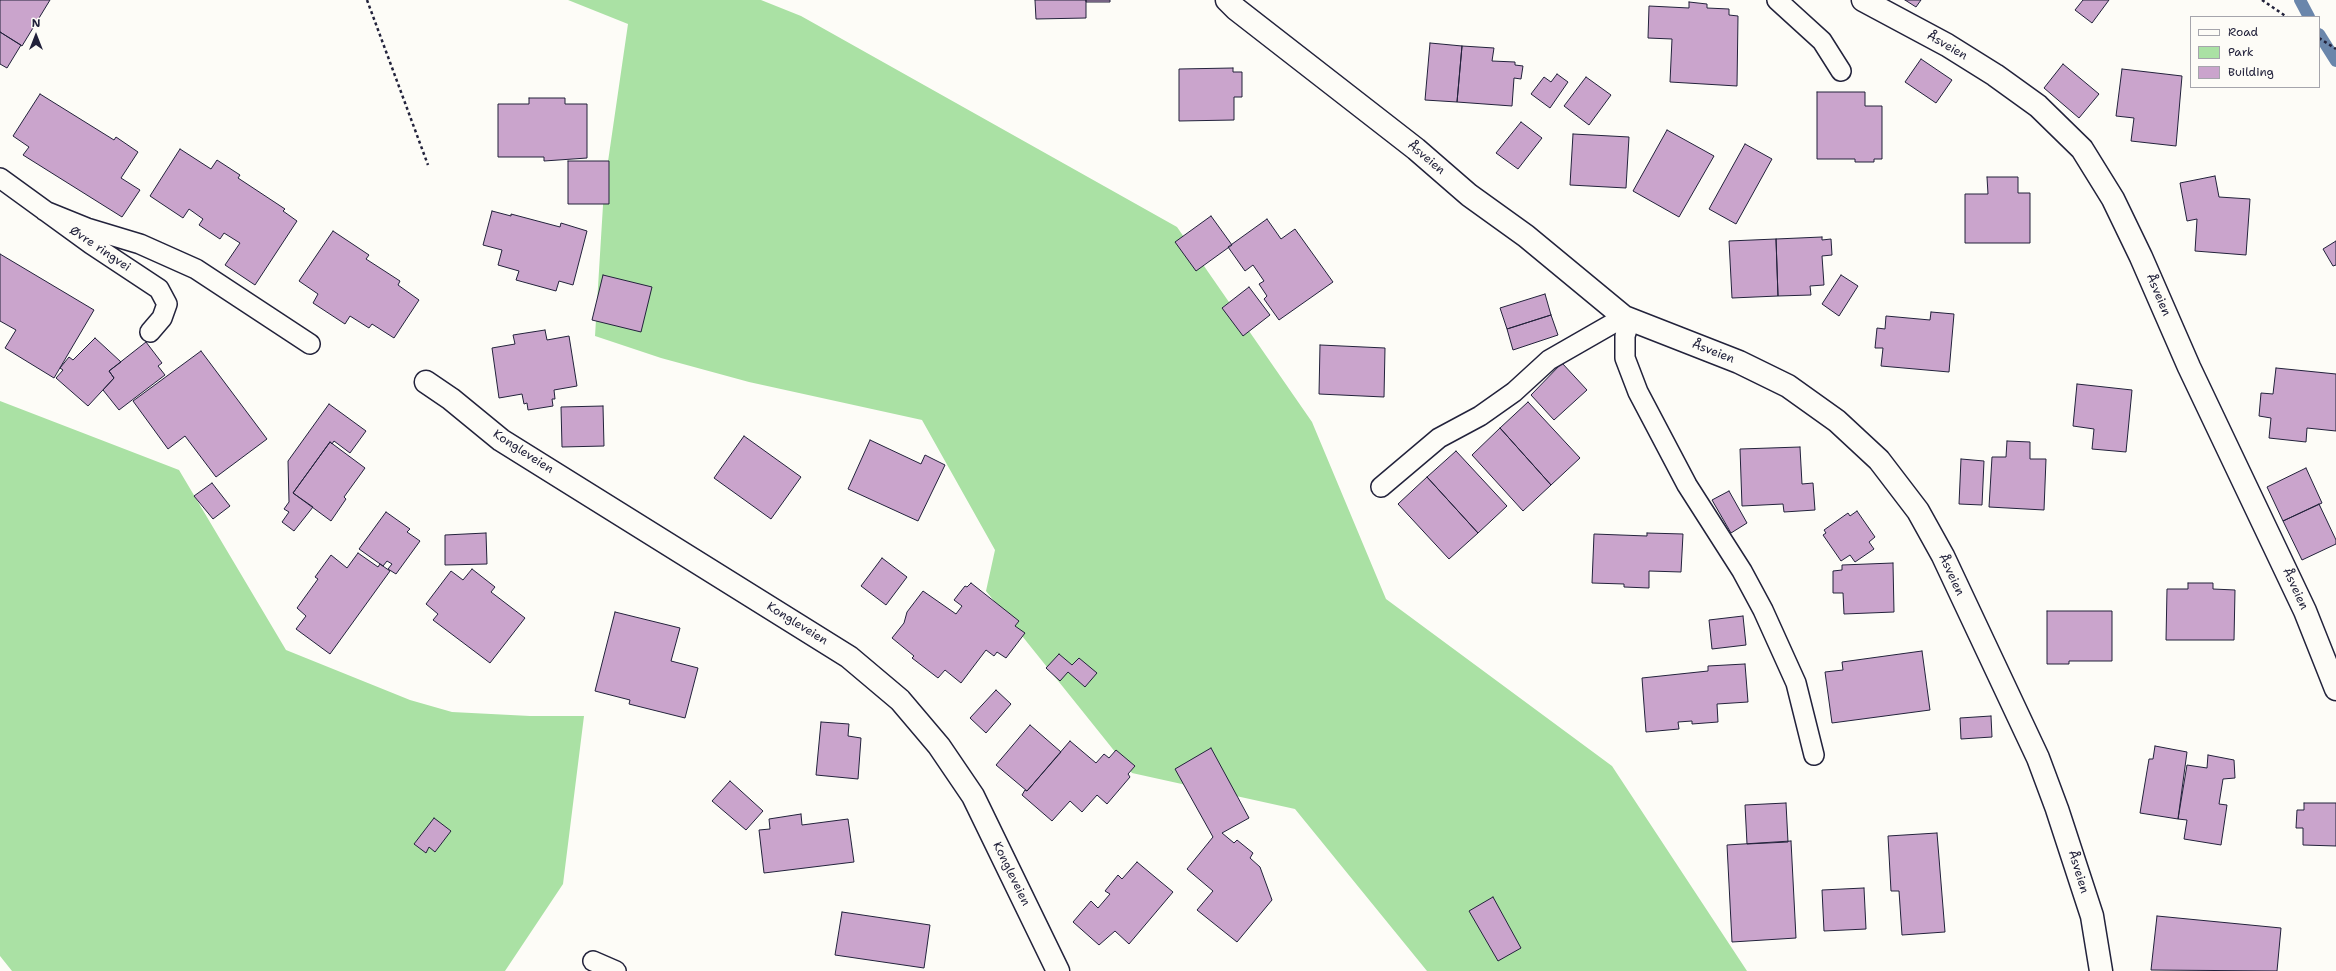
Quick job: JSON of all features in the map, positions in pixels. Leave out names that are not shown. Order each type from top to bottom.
[{"type":"street","name":"Åsveien","points":[[1227,0],[1242,14],[1416,148],[1469,195],[1526,236],[1627,319],[1739,362],[1788,386],[1837,421],[1879,460],[1918,511],[1943,556],[2040,765],[2057,809],[2092,916],[2101,971]]},
{"type":"street","name":"Åsveien","points":[[1862,0],[1947,45],[1995,75],[2038,106],[2082,149],[2113,199],[2142,257],[2189,367],[2305,611],[2336,689]]},
{"type":"street","name":"Kongleveien","points":[[426,382],[451,399],[501,440],[849,657],[900,700],[939,746],[973,796],[1058,971]]},
{"type":"lane","points":[[1777,0],[1822,41],[1841,71]]},
{"type":"lane","name":"Øvre ringvei","points":[[0,178],[45,211],[159,289],[167,304],[162,318],[150,332]]},
{"type":"lane","points":[[45,211],[87,228],[140,244],[196,269],[310,344]]},
{"type":"lane","points":[[1381,487],[1439,438],[1480,416],[1514,392],[1549,360],[1627,319]]},
{"type":"lane","points":[[1627,319],[1625,358],[1638,392],[1687,485],[1742,571],[1763,610],[1796,683],[1814,755]]},
{"type":"lane","points":[[593,961],[616,971]]},
{"type":"path","points":[[367,0],[428,165]]},
{"type":"path","points":[[2262,0],[2286,16]]},
{"type":"path","points":[[2320,39],[2336,49]]},
{"type":"green space","points":[[568,0],[761,0],[801,16],[1177,227],[1312,422],[1386,599],[1612,766],[1747,971],[1427,971],[1295,809],[1132,773],[986,591],[995,550],[922,420],[749,382],[661,358],[595,336],[604,189],[628,24]]},
{"type":"green space","points":[[0,401],[179,470],[286,650],[410,700],[452,712],[530,716],[584,716],[563,884],[505,971],[12,971],[0,956]]},
{"type":"building","points":[[0,0],[50,0],[22,46],[0,32]]},
{"type":"building","points":[[1035,0],[1086,0],[1086,18],[1036,19]]},
{"type":"building","points":[[1086,0],[1110,0],[1110,2],[1086,2]]},
{"type":"building","points":[[1905,0],[1921,0],[1916,7]]},
{"type":"building","points":[[2083,0],[2109,0],[2092,23],[2075,10]]},
{"type":"building","points":[[1689,2],[1707,4],[1707,8],[1729,9],[1729,15],[1738,16],[1737,86],[1670,82],[1672,39],[1648,38],[1649,6],[1689,8]]},
{"type":"building","points":[[0,32],[21,45],[7,68],[0,64]]},
{"type":"building","points":[[1430,43],[1462,46],[1457,102],[1425,100]]},
{"type":"building","points":[[1462,46],[1494,48],[1492,61],[1515,62],[1515,65],[1523,66],[1521,79],[1514,78],[1512,106],[1457,102]]},
{"type":"building","points":[[1921,59],[1952,80],[1936,103],[1905,82]]},
{"type":"building","points":[[2063,64],[2099,94],[2079,118],[2044,88]]},
{"type":"building","points":[[1233,68],[1233,72],[1242,72],[1242,97],[1234,97],[1234,120],[1179,121],[1179,69]]},
{"type":"building","points":[[2122,69],[2182,76],[2176,146],[2131,141],[2134,118],[2116,116]]},
{"type":"building","points":[[1557,74],[1568,82],[1550,108],[1531,94],[1544,77],[1551,82]]},
{"type":"building","points":[[1586,77],[1611,95],[1589,125],[1564,106]]},
{"type":"building","points":[[1817,92],[1865,92],[1865,106],[1882,106],[1882,159],[1874,159],[1874,162],[1855,162],[1855,159],[1817,159]]},
{"type":"building","points":[[40,94],[114,140],[116,137],[138,152],[121,178],[140,190],[122,217],[23,155],[29,147],[13,136]]},
{"type":"building","points":[[529,98],[565,98],[565,104],[587,104],[587,158],[544,161],[544,157],[498,157],[498,104],[529,104]]},
{"type":"building","points":[[1521,122],[1542,138],[1518,169],[1496,153]]},
{"type":"building","points":[[1667,130],[1714,156],[1679,217],[1633,191]]},
{"type":"building","points":[[1573,134],[1629,137],[1626,188],[1570,185]]},
{"type":"building","points":[[1745,144],[1772,159],[1736,224],[1709,209]]},
{"type":"building","points":[[180,149],[211,169],[217,160],[240,175],[238,178],[285,209],[283,211],[297,221],[255,285],[225,265],[240,243],[224,233],[220,239],[199,225],[203,219],[189,209],[183,218],[150,196]]},
{"type":"building","points":[[568,161],[609,161],[609,204],[568,204]]},
{"type":"building","points":[[2215,176],[2219,197],[2250,199],[2246,255],[2195,251],[2197,219],[2187,221],[2180,183]]},
{"type":"building","points":[[1987,177],[2018,177],[2018,193],[2030,193],[2030,243],[1965,243],[1965,194],[1988,194]]},
{"type":"building","points":[[492,211],[511,216],[511,214],[560,227],[561,223],[587,231],[573,285],[559,281],[556,291],[516,280],[519,271],[498,265],[502,250],[483,245]]},
{"type":"building","points":[[1211,216],[1232,245],[1196,271],[1175,242]]},
{"type":"building","points":[[1267,219],[1281,239],[1295,229],[1333,282],[1279,320],[1264,299],[1267,296],[1259,284],[1264,281],[1253,265],[1245,271],[1228,247]]},
{"type":"building","points":[[333,231],[369,255],[366,259],[400,281],[398,285],[419,300],[394,338],[372,324],[369,328],[350,316],[345,324],[313,303],[318,294],[299,281]]},
{"type":"building","points":[[1822,237],[1822,240],[1831,239],[1832,255],[1822,256],[1824,285],[1810,286],[1811,295],[1778,296],[1776,239]]},
{"type":"building","points":[[1776,239],[1778,296],[1732,298],[1729,241]]},
{"type":"building","points":[[2336,241],[2336,265],[2333,266],[2323,249]]},
{"type":"building","points":[[0,254],[94,310],[54,378],[5,348],[16,330],[0,321]]},
{"type":"building","points":[[603,275],[652,287],[641,332],[592,320]]},
{"type":"building","points":[[1841,275],[1858,286],[1839,316],[1822,304]]},
{"type":"building","points":[[1249,287],[1270,315],[1243,336],[1222,308]]},
{"type":"building","points":[[1545,294],[1551,315],[1507,329],[1500,308]]},
{"type":"building","points":[[1931,312],[1954,314],[1949,372],[1881,366],[1883,348],[1875,348],[1877,328],[1885,329],[1886,316],[1930,320]]},
{"type":"building","points":[[1551,315],[1558,335],[1513,350],[1507,329]]},
{"type":"building","points":[[545,330],[547,340],[569,336],[577,386],[554,390],[555,399],[552,399],[553,406],[528,410],[527,403],[524,404],[522,394],[499,398],[492,348],[515,344],[513,335]]},
{"type":"building","points":[[95,338],[121,362],[109,371],[114,378],[88,406],[56,378],[63,370],[60,368],[69,357],[73,360]]},
{"type":"building","points":[[146,342],[162,363],[158,366],[165,375],[119,410],[103,390],[114,378],[109,371]]},
{"type":"building","points":[[1320,345],[1385,348],[1384,397],[1319,394]]},
{"type":"building","points":[[201,351],[267,439],[216,477],[185,436],[168,449],[133,401]]},
{"type":"building","points":[[1562,363],[1587,390],[1554,420],[1531,395]]},
{"type":"building","points":[[2276,368],[2336,374],[2336,431],[2307,428],[2306,442],[2269,438],[2271,418],[2259,416],[2261,393],[2273,394]]},
{"type":"building","points":[[2077,384],[2132,390],[2126,452],[2092,449],[2094,429],[2073,426]]},
{"type":"building","points":[[1528,402],[1580,458],[1551,485],[1500,428]]},
{"type":"building","points":[[329,404],[366,431],[350,453],[334,441],[332,444],[330,442],[293,493],[313,507],[294,531],[282,522],[289,512],[284,509],[289,502],[288,461]]},
{"type":"building","points":[[603,406],[604,446],[562,447],[561,407]]},
{"type":"building","points":[[1500,428],[1551,485],[1523,511],[1472,455]]},
{"type":"building","points":[[744,436],[801,477],[771,519],[714,478]]},
{"type":"building","points":[[870,440],[921,464],[925,455],[945,465],[918,521],[848,489]]},
{"type":"building","points":[[2007,441],[2030,442],[2030,459],[2046,459],[2044,510],[1989,507],[1992,457],[2006,457]]},
{"type":"building","points":[[330,442],[365,468],[344,497],[346,499],[331,521],[293,493]]},
{"type":"building","points":[[1800,447],[1802,484],[1813,483],[1815,510],[1784,512],[1783,504],[1742,506],[1740,449]]},
{"type":"building","points":[[1456,451],[1507,506],[1478,533],[1427,477]]},
{"type":"building","points":[[1961,459],[1984,461],[1982,505],[1959,504]]},
{"type":"building","points":[[2306,468],[2322,503],[2283,521],[2267,487]]},
{"type":"building","points":[[1427,477],[1478,533],[1449,559],[1398,504]]},
{"type":"building","points":[[212,483],[230,506],[213,519],[194,496]]},
{"type":"building","points":[[1729,491],[1747,523],[1731,533],[1712,500]]},
{"type":"building","points":[[2319,504],[2336,540],[2336,544],[2302,560],[2283,521]]},
{"type":"building","points":[[1857,511],[1875,537],[1869,542],[1874,549],[1855,562],[1850,555],[1841,561],[1823,535],[1826,533],[1824,530],[1848,513],[1850,516]]},
{"type":"building","points":[[386,512],[410,529],[407,532],[420,541],[396,574],[388,569],[392,564],[387,561],[383,566],[359,549]]},
{"type":"building","points":[[486,533],[487,564],[445,565],[445,535]]},
{"type":"building","points":[[1647,533],[1683,534],[1681,572],[1649,571],[1649,588],[1624,587],[1624,584],[1592,583],[1594,534],[1647,536]]},
{"type":"building","points":[[358,553],[378,567],[380,564],[390,571],[330,654],[296,629],[306,616],[297,608],[318,579],[315,577],[331,555],[347,568]]},
{"type":"building","points":[[882,558],[907,577],[886,605],[861,586]]},
{"type":"building","points":[[1893,563],[1894,612],[1844,614],[1843,593],[1833,593],[1833,571],[1842,570],[1842,565]]},
{"type":"building","points":[[472,569],[495,587],[491,592],[525,618],[490,663],[433,620],[438,614],[426,604],[451,571],[463,580]]},
{"type":"building","points":[[971,583],[1019,621],[1015,626],[1025,633],[1006,658],[997,652],[994,656],[986,650],[961,683],[945,670],[938,678],[912,658],[914,656],[892,638],[904,623],[907,612],[923,591],[956,614],[962,606],[954,600],[965,586],[967,587]]},
{"type":"building","points":[[2188,583],[2213,583],[2213,589],[2235,590],[2234,640],[2166,640],[2167,589],[2188,589]]},
{"type":"building","points":[[2047,611],[2112,611],[2112,661],[2069,661],[2069,664],[2047,664]]},
{"type":"building","points":[[615,612],[680,628],[671,661],[698,668],[685,718],[629,704],[630,700],[595,691]]},
{"type":"building","points":[[1743,616],[1746,645],[1712,649],[1709,620]]},
{"type":"building","points":[[1922,651],[1930,710],[1832,723],[1825,672],[1843,670],[1842,662]]},
{"type":"building","points":[[1059,654],[1072,665],[1079,658],[1097,673],[1085,687],[1068,672],[1060,681],[1046,668]]},
{"type":"building","points":[[1745,664],[1748,702],[1717,704],[1718,722],[1692,724],[1692,721],[1678,722],[1679,729],[1646,732],[1642,678],[1708,671],[1708,666]]},
{"type":"building","points":[[996,690],[1011,704],[986,733],[970,718]]},
{"type":"building","points":[[1991,716],[1992,737],[1961,739],[1960,718]]},
{"type":"building","points":[[821,722],[849,724],[848,736],[861,738],[858,779],[816,775]]},
{"type":"building","points":[[1030,725],[1061,752],[1027,791],[996,765]]},
{"type":"building","points":[[1070,741],[1096,763],[1104,754],[1109,758],[1116,750],[1135,766],[1128,774],[1130,777],[1107,804],[1097,795],[1082,812],[1070,801],[1052,821],[1022,795]]},
{"type":"building","points":[[2155,746],[2187,752],[2178,819],[2140,813],[2149,759],[2153,759]]},
{"type":"building","points":[[1211,748],[1249,818],[1222,833],[1234,843],[1237,840],[1253,853],[1250,858],[1260,867],[1272,900],[1237,942],[1197,910],[1213,891],[1187,869],[1213,837],[1175,769]]},
{"type":"building","points":[[2208,755],[2234,760],[2235,778],[2223,779],[2219,804],[2227,805],[2221,845],[2184,839],[2187,820],[2178,819],[2187,765],[2207,768]]},
{"type":"building","points":[[730,781],[763,811],[746,830],[712,801]]},
{"type":"building","points":[[1786,803],[1788,842],[1747,844],[1745,805]]},
{"type":"building","points":[[2304,803],[2336,803],[2336,846],[2303,845],[2303,828],[2296,828],[2297,810],[2304,810]]},
{"type":"building","points":[[801,814],[802,825],[848,819],[854,862],[764,873],[759,830],[770,829],[769,819]]},
{"type":"building","points":[[434,818],[451,831],[435,852],[429,847],[426,853],[414,844]]},
{"type":"building","points":[[1937,833],[1945,932],[1902,935],[1899,891],[1891,891],[1888,836]]},
{"type":"building","points":[[1791,841],[1796,938],[1732,942],[1727,845]]},
{"type":"building","points":[[1137,862],[1173,892],[1129,944],[1115,931],[1099,945],[1073,922],[1091,901],[1098,908],[1110,894],[1105,891],[1118,875],[1122,879]]},
{"type":"building","points":[[1864,888],[1866,929],[1824,931],[1822,890]]},
{"type":"building","points":[[1493,897],[1521,948],[1498,961],[1469,911]]},
{"type":"building","points":[[842,912],[930,925],[924,968],[835,955]]},
{"type":"building","points":[[2157,916],[2281,928],[2277,971],[2151,970]]},
{"type":"waterway","points":[[2300,0],[2308,16]]},
{"type":"waterway","points":[[2320,36],[2336,61]]}]
